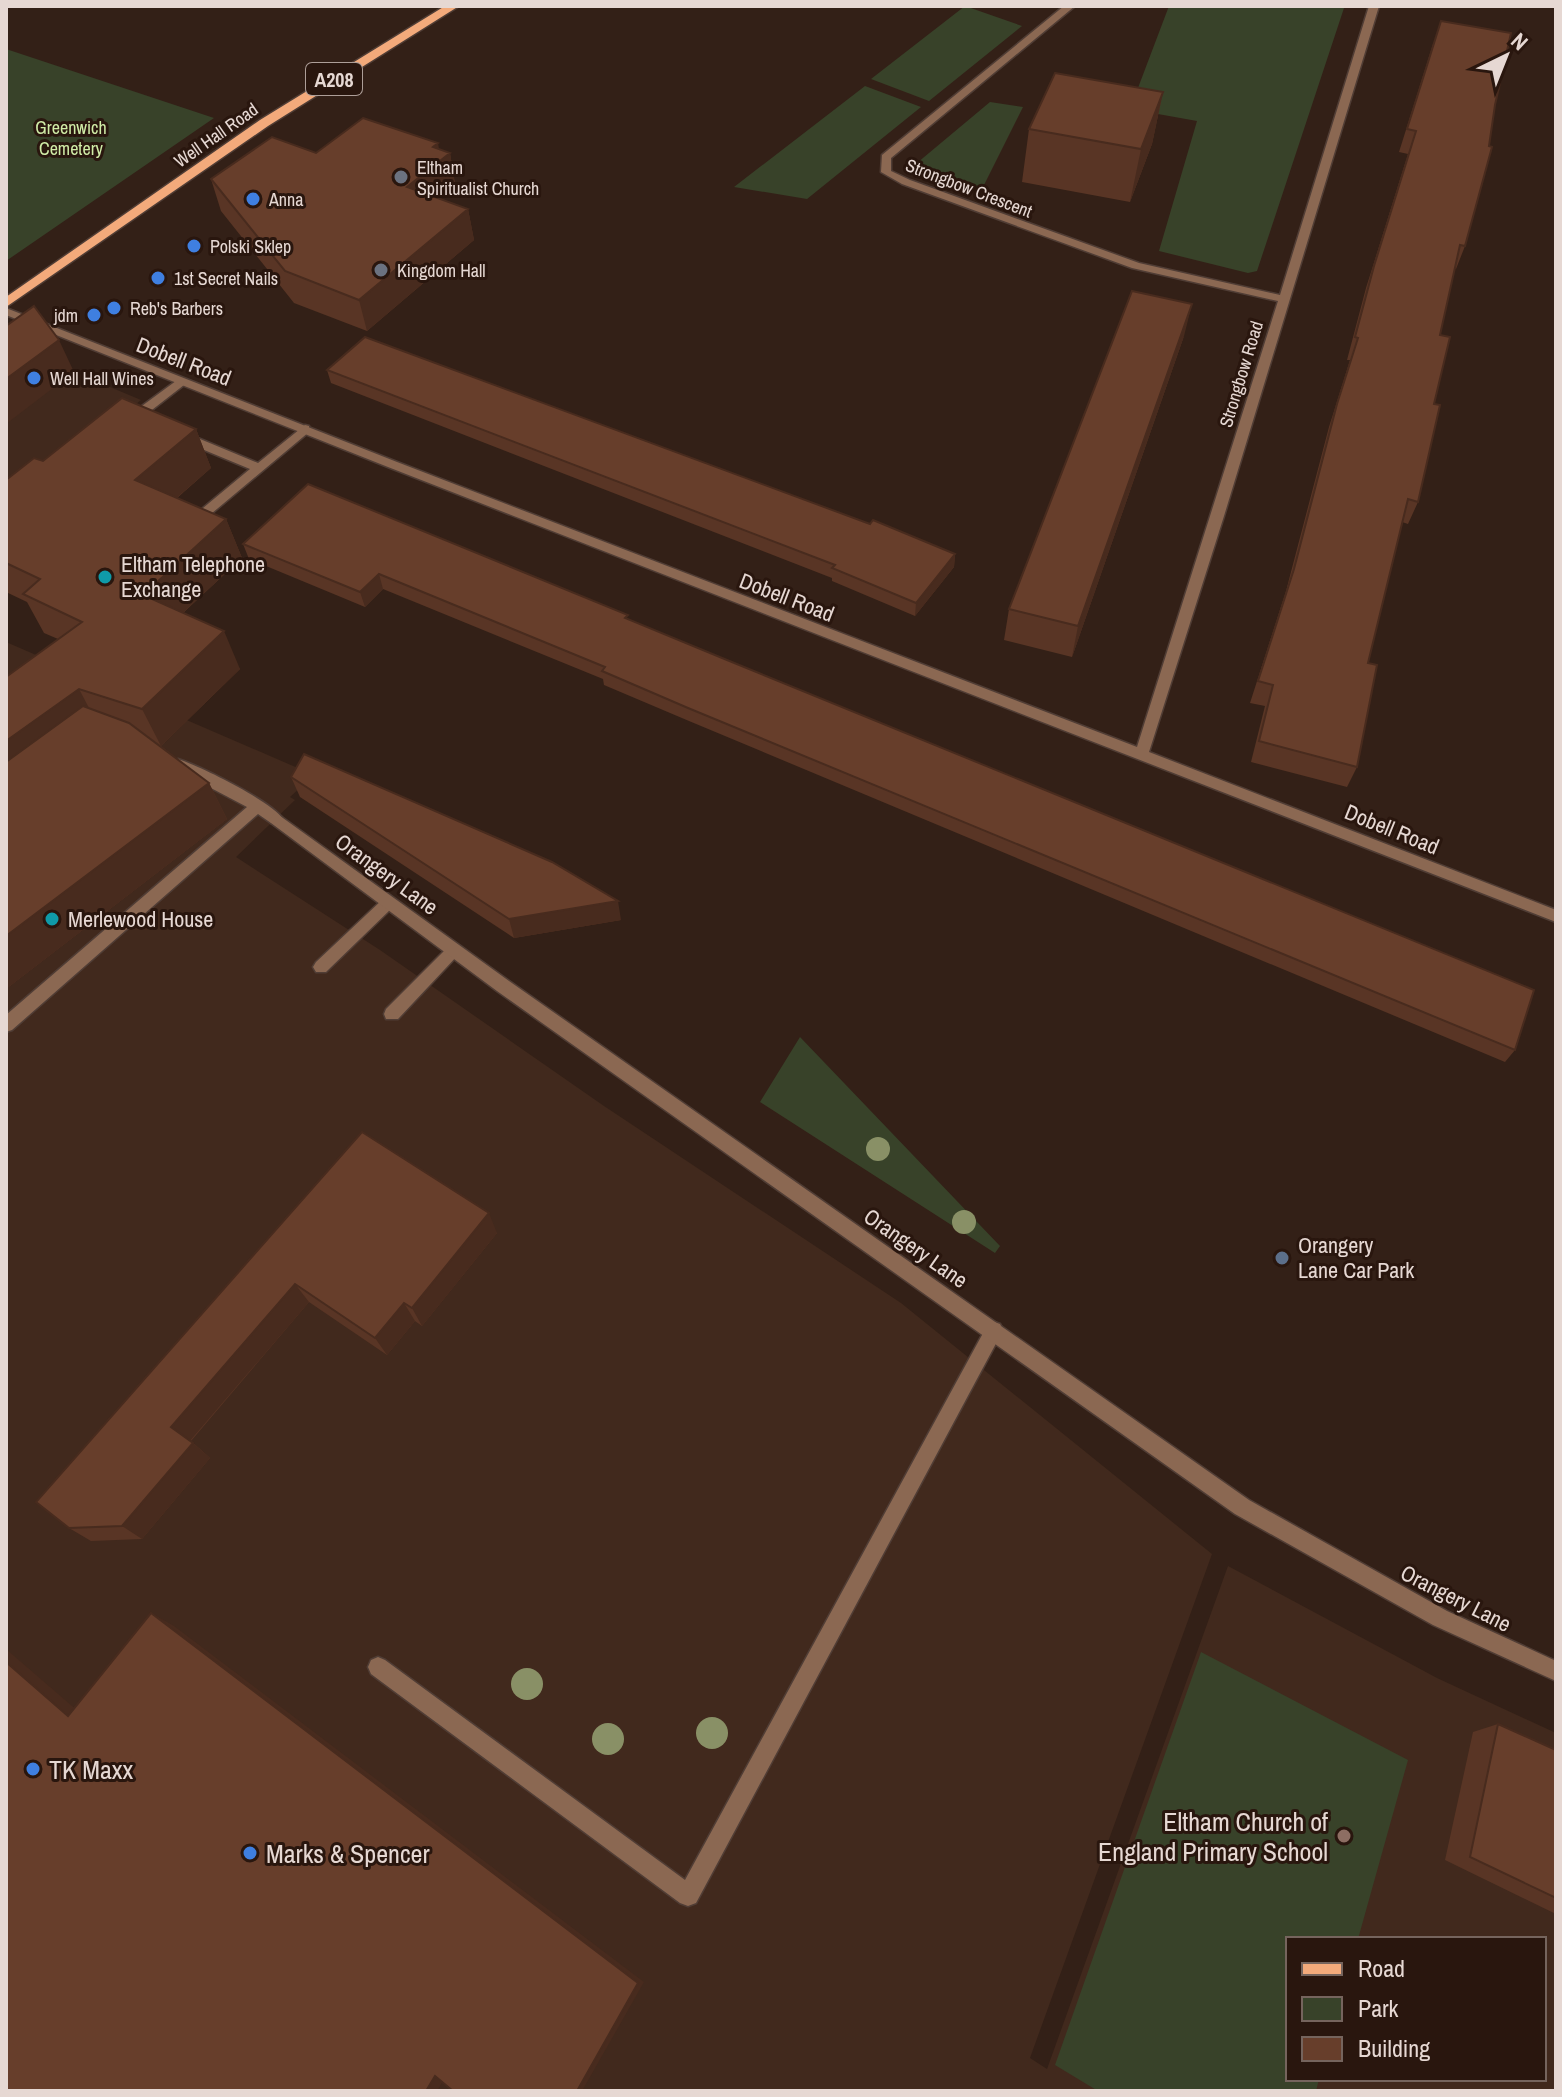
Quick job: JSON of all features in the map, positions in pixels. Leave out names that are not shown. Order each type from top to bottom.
[{"type":"main road","name":"Well Hall Road","points":[[6,303],[264,123],[453,6]]},
{"type":"street","name":"Strongbow Crescent","points":[[1070,6],[886,157],[886,172],[934,193],[1136,266],[1284,299]]},
{"type":"street","name":"Strongbow Road","points":[[1142,752],[1374,6]]},
{"type":"street","name":"Dobell Road","points":[[6,311],[741,601],[1142,752],[1556,916]]},
{"type":"street","points":[[123,426],[180,382]]},
{"type":"street","points":[[135,417],[149,423]]},
{"type":"street","points":[[195,521],[305,429]]},
{"type":"street","points":[[176,434],[259,468]]},
{"type":"street","name":"Orangery Lane","points":[[160,755],[258,806],[388,903],[1242,1507],[1440,1618],[1556,1671]]},
{"type":"street","points":[[6,1025],[258,806]]},
{"type":"street","points":[[321,967],[388,903]]},
{"type":"street","points":[[392,1014],[454,950]]},
{"type":"street","points":[[378,1667],[688,1895],[994,1330]]},
{"type":"shaded area","points":[[17,348],[141,400],[6,509],[6,355]]},
{"type":"shaded area","points":[[6,642],[314,775],[290,797],[295,800],[236,857],[380,950],[604,1106],[901,1303],[1212,1554],[1030,2058],[1047,2069],[1228,1566],[1437,1678],[1556,1733],[1556,2091],[6,2091]]},
{"type":"green space","points":[[965,6],[1022,26],[929,101],[871,79]]},
{"type":"green space","points":[[1169,6],[1344,8],[1257,271],[1248,273],[1159,251],[1197,121],[1130,109]]},
{"type":"green space","name":"Greenwich Cemetery","points":[[6,49],[214,118],[6,261]]},
{"type":"green space","points":[[865,86],[921,107],[807,199],[734,187]]},
{"type":"green space","points":[[990,102],[1023,107],[981,191],[917,163]]},
{"type":"green space","points":[[800,1037],[1000,1246],[995,1253],[760,1102]]},
{"type":"green space","points":[[1201,1652],[1408,1760],[1359,1937],[1286,1937],[1286,2081],[1318,2081],[1316,2091],[1098,2091],[1055,2065]]},
{"type":"building","points":[[1441,21],[1511,33],[1495,105],[1489,146],[1492,147],[1465,246],[1460,245],[1440,335],[1450,337],[1434,404],[1440,405],[1418,502],[1408,499],[1368,663],[1377,665],[1357,767],[1259,741],[1273,685],[1258,681],[1294,569],[1337,404],[1358,338],[1355,337],[1374,266],[1416,131],[1407,129]]},
{"type":"building","points":[[1055,73],[1163,92],[1141,149],[1029,129]]},
{"type":"building","points":[[363,118],[438,143],[433,147],[450,153],[407,187],[468,209],[359,300],[285,271],[211,179],[272,137],[316,153]]},
{"type":"building","points":[[1132,291],[1192,304],[1078,626],[1009,609]]},
{"type":"building","points":[[34,306],[59,340],[6,379],[6,326]]},
{"type":"building","points":[[365,337],[870,524],[873,520],[955,554],[916,603],[832,568],[835,565],[327,370]]},
{"type":"building","points":[[122,398],[196,429],[135,480],[226,519],[143,595],[224,631],[142,709],[79,689],[6,741],[6,677],[82,622],[23,594],[40,579],[6,563],[6,480],[34,458],[43,461]]},
{"type":"building","points":[[308,484],[628,615],[625,618],[1534,990],[1515,1050],[688,708],[602,671],[605,667],[379,574],[360,592],[243,544]]},
{"type":"building","points":[[83,706],[129,723],[209,783],[6,936],[6,762]]},
{"type":"building","points":[[304,754],[552,862],[618,901],[509,919],[291,777]]},
{"type":"building","points":[[362,1132],[489,1213],[412,1308],[404,1303],[375,1338],[295,1284],[171,1427],[193,1443],[122,1526],[69,1528],[36,1502]]},
{"type":"building","name":"Marks & Spencer","points":[[151,1613],[638,1983],[577,2091],[453,2091],[435,2076],[426,2091],[6,2091],[6,1662],[68,1716]]},
{"type":"building","points":[[1498,1724],[1556,1750],[1556,1898],[1470,1857]]},
{"type":"place","name":"Eltham Spiritualist Church","points":[[401,177]]},
{"type":"place","name":"Anna","points":[[253,199]]},
{"type":"place","name":"Polski Sklep","points":[[194,246]]},
{"type":"place","name":"Kingdom Hall","points":[[381,270]]},
{"type":"place","name":"1st Secret Nails","points":[[158,278]]},
{"type":"place","name":"Reb's Barbers","points":[[114,308]]},
{"type":"place","name":"jdm","points":[[94,315]]},
{"type":"place","name":"Well Hall Wines","points":[[34,378]]},
{"type":"place","name":"Eltham Telephone Exchange","points":[[105,577]]},
{"type":"place","name":"Merlewood House","points":[[52,919]]},
{"type":"place","name":"Orangery Lane Car Park","points":[[1282,1258]]},
{"type":"place","name":"TK Maxx","points":[[33,1769]]},
{"type":"place","name":"Eltham Church of England Primary School","points":[[1344,1836]]},
{"type":"place","name":"Marks & Spencer","points":[[250,1853]]}]
